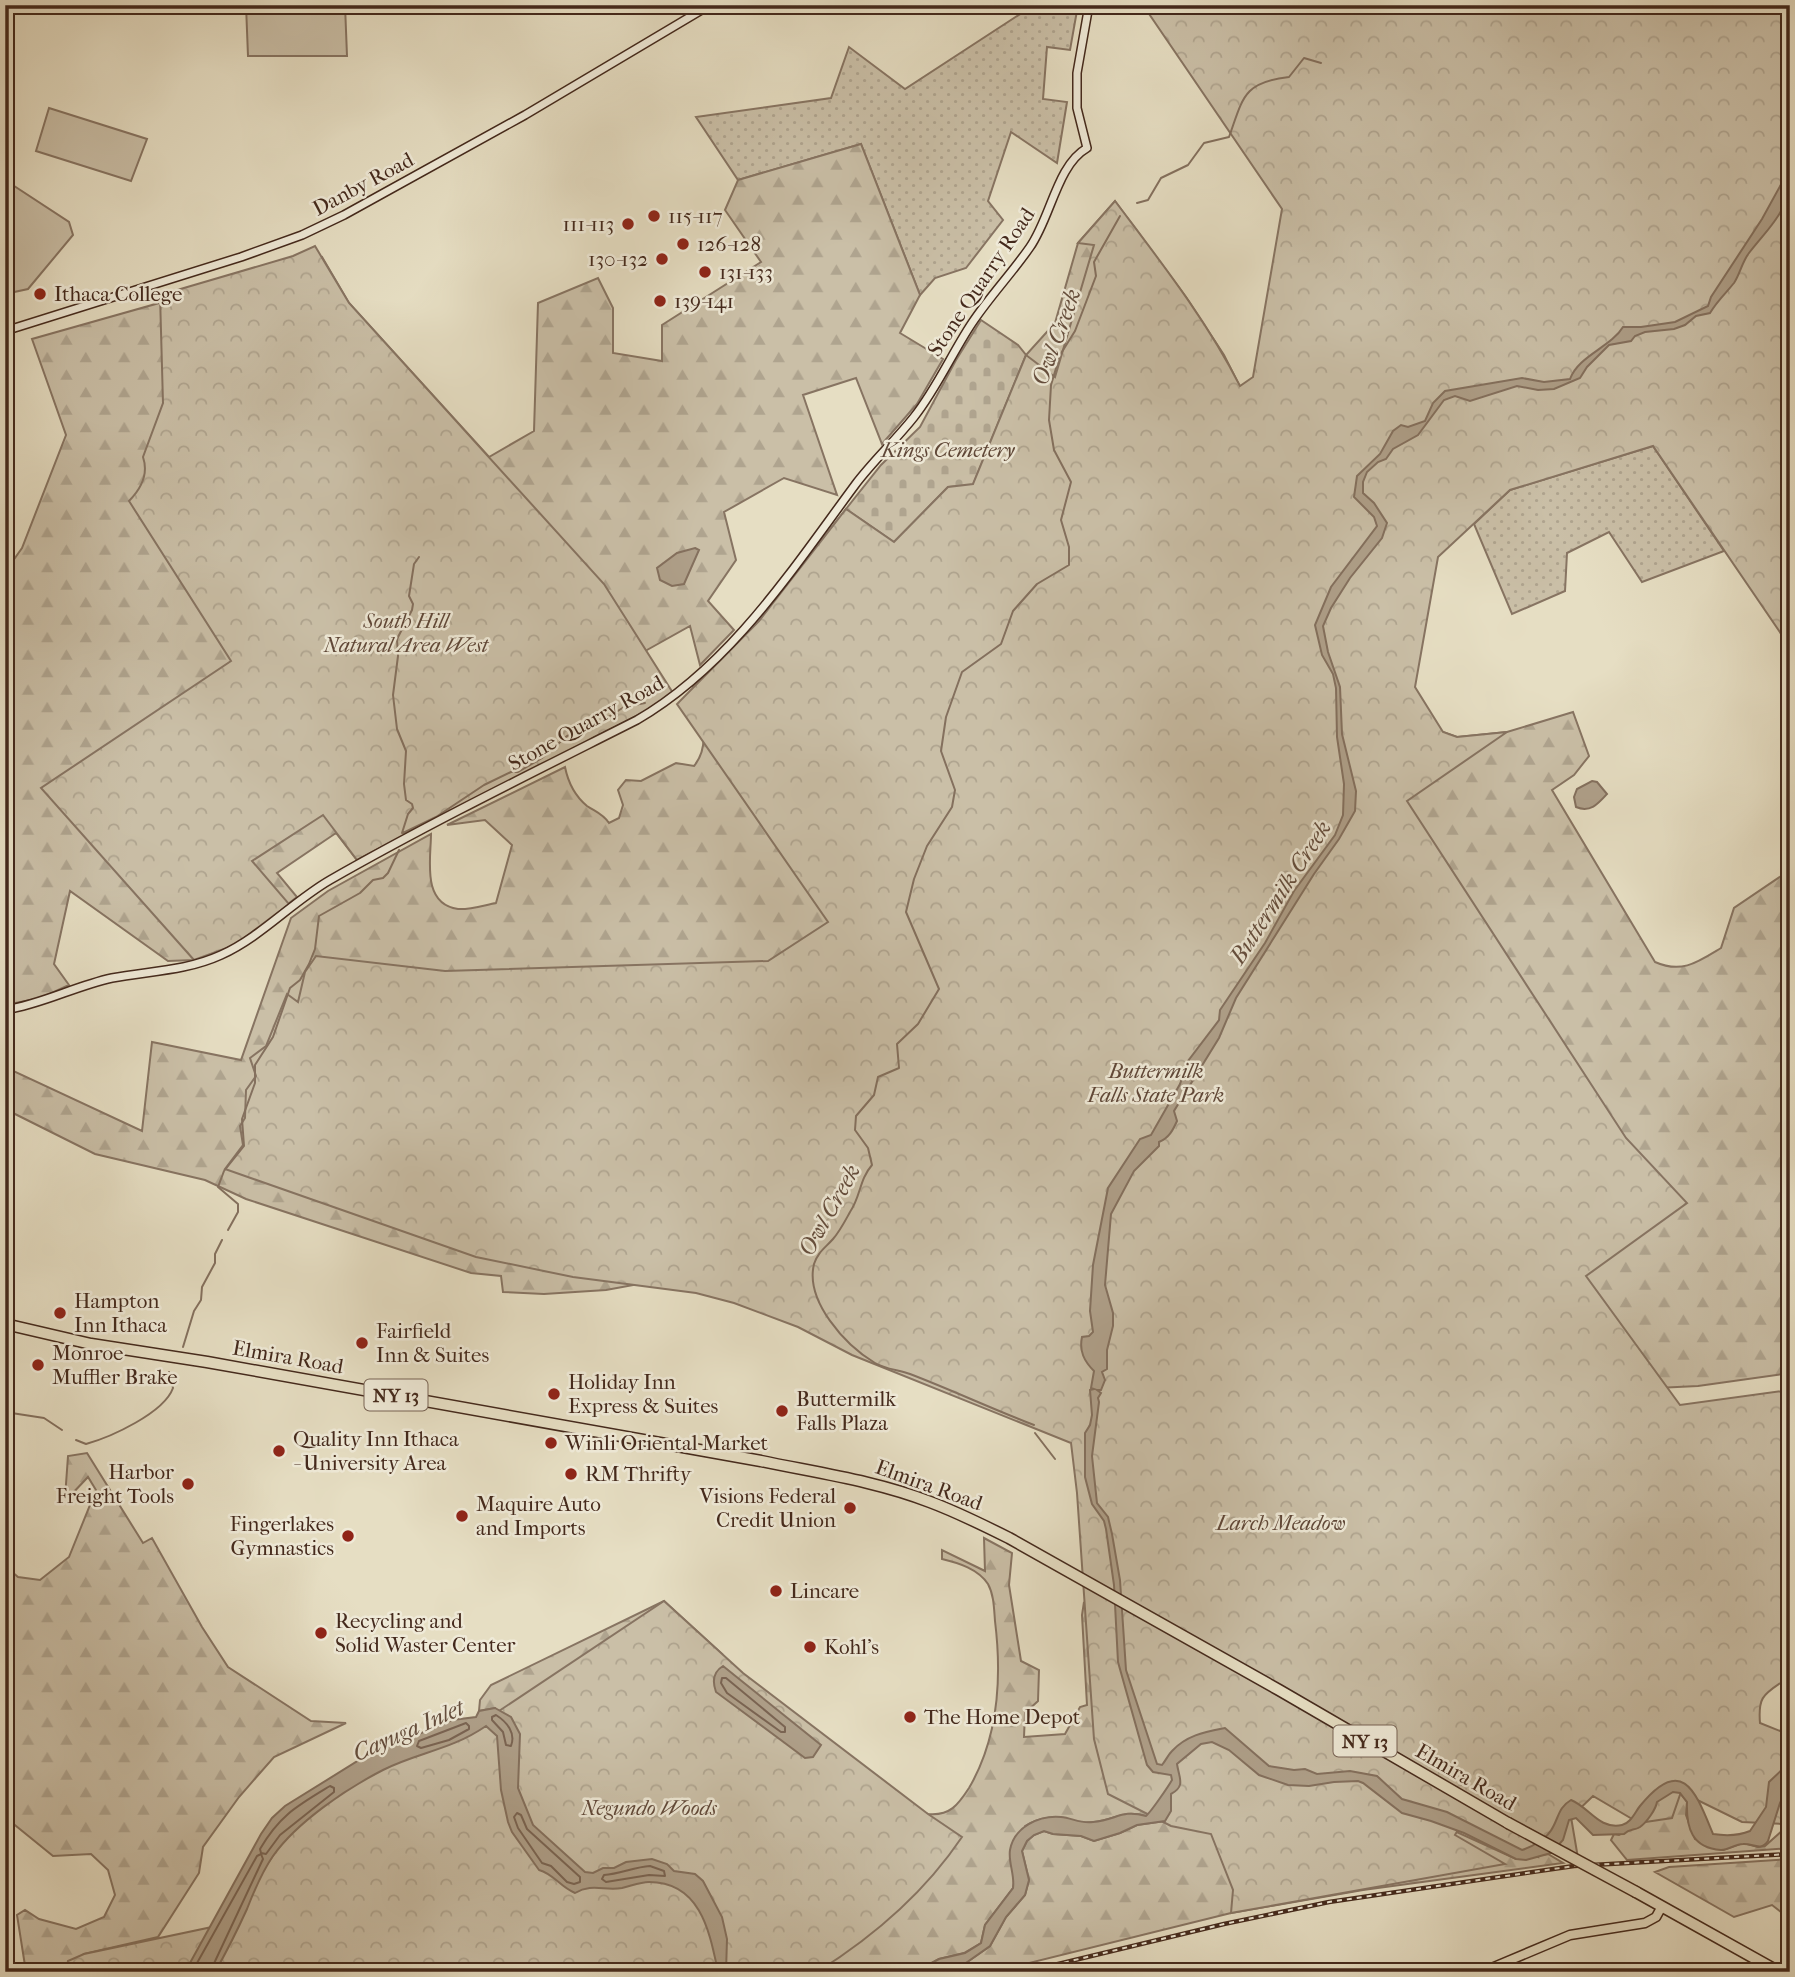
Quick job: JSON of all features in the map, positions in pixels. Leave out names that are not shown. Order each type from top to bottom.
[{"type":"highway","name":"Elmira Road","points":[[5,1324],[108,1347],[219,1364],[849,1478],[928,1501],[965,1516],[1132,1607],[1508,1823],[1779,1972]]},
{"type":"main road","points":[[1482,1972],[1570,1935],[1645,1923],[1656,1917],[1661,1908]]},
{"type":"street","name":"Danby Road","points":[[5,331],[242,257],[312,230],[525,115],[709,5]]},
{"type":"street","name":"Stone Quarry Road","points":[[5,1010],[39,1003],[112,978],[163,971],[218,956],[246,941],[327,882],[637,720],[681,691],[700,674],[757,613],[857,482],[914,418],[973,322],[1033,244],[1067,168],[1076,156],[1087,148],[1077,107],[1077,73],[1089,5]]},
{"type":"green space","points":[[246,5],[345,5],[347,56],[248,56]]},
{"type":"green space","points":[[1034,5],[1078,5],[1070,50],[1047,47],[1043,99],[1067,102],[1057,163],[1011,132],[988,201],[1003,220],[966,268],[935,278],[920,295],[861,144],[738,180],[696,117],[831,98],[849,47],[905,89]]},
{"type":"green space","name":"Buttermilk Falls State Park","points":[[1143,5],[1790,5],[1790,647],[1653,446],[1510,490],[1438,557],[1415,687],[1443,732],[1457,737],[1507,732],[1407,801],[1626,1138],[1687,1203],[1586,1276],[1680,1405],[1790,1390],[1790,1689],[1782,1682],[1770,1691],[1763,1698],[1760,1715],[1760,1723],[1790,1735],[1790,1816],[1783,1824],[1742,1822],[1681,1792],[1672,1818],[1639,1823],[1593,1796],[1571,1817],[1578,1858],[1530,1829],[1538,1857],[1508,1848],[1461,1825],[1455,1835],[1505,1864],[1231,1913],[1233,1890],[1211,1834],[1171,1826],[1108,1794],[1094,1739],[1077,1493],[1071,1443],[852,1355],[798,1327],[734,1303],[696,1293],[573,1277],[476,1257],[225,1169],[243,1145],[240,1126],[245,1118],[246,1090],[256,1076],[250,1058],[266,1046],[287,994],[298,1002],[305,972],[316,956],[445,971],[768,961],[828,922],[677,704],[759,621],[846,509],[894,542],[948,487],[973,484],[1026,355],[1055,377],[1094,245],[1078,243],[1115,201],[1197,314],[1240,386],[1253,377],[1282,209]]},
{"type":"green space","points":[[49,108],[147,139],[131,181],[36,151]]},
{"type":"green space","points":[[861,144],[920,295],[900,333],[943,359],[917,404],[882,444],[856,378],[803,395],[837,495],[784,478],[724,512],[736,560],[708,601],[734,630],[700,665],[690,626],[647,650],[357,860],[336,833],[277,873],[297,897],[235,945],[194,960],[168,961],[70,891],[54,964],[69,985],[41,998],[5,1005],[5,572],[22,548],[66,435],[32,339],[322,257],[349,303],[489,457],[534,431],[538,303],[598,278],[613,308],[613,353],[662,361],[662,325],[761,262],[725,210],[738,180]]},
{"type":"green space","points":[[5,180],[69,222],[73,235],[28,289],[5,294]]},
{"type":"green space","points":[[1115,201],[1186,297],[1224,355],[1393,693],[1443,732],[1457,737],[1507,732],[1573,712],[1589,756],[1574,775],[1552,790],[1655,962],[1682,967],[1721,948],[1734,908],[1790,870],[1790,1373],[1698,1386],[1594,1391],[821,1322],[655,1281],[606,1290],[544,1294],[503,1292],[501,1276],[471,1273],[246,1199],[205,1180],[95,1154],[7,1110],[5,1067],[142,1131],[152,1042],[241,1060],[291,918],[328,891],[431,834],[431,879],[438,899],[458,909],[496,903],[512,845],[485,820],[447,825],[565,767],[579,798],[609,823],[619,818],[623,805],[618,790],[626,780],[641,781],[676,763],[694,766],[700,757],[704,738],[693,687],[759,621],[846,509],[894,542],[973,484],[1026,355],[1055,323],[1078,243]]},
{"type":"green space","name":"South Hill Natural Area West","points":[[315,246],[349,303],[604,584],[673,693],[648,710],[357,860],[323,815],[252,861],[289,904],[235,945],[194,960],[41,788],[231,661],[129,501],[143,481],[143,457],[163,403],[160,295],[293,256]]},
{"type":"green space","name":"Kings Cemetery","points":[[981,320],[1018,345],[1026,355],[973,485],[948,487],[894,542],[846,509],[881,465],[920,427]]},
{"type":"green space","points":[[1653,446],[1724,551],[1642,582],[1609,532],[1567,553],[1565,591],[1512,614],[1474,524],[1510,490]]},
{"type":"green space","points":[[87,1453],[143,1543],[152,1538],[228,1667],[311,1721],[346,1723],[274,1757],[239,1797],[203,1847],[199,1873],[158,1937],[84,1954],[65,1969],[66,1972],[26,1972],[17,1915],[25,1910],[39,1919],[76,1929],[104,1917],[115,1895],[108,1870],[91,1854],[53,1856],[5,1817],[5,1566],[18,1577],[40,1580],[69,1557],[96,1490],[88,1477],[65,1498],[68,1456]]},
{"type":"green space","points":[[984,1538],[1012,1553],[1009,1585],[1021,1661],[1039,1670],[1038,1701],[1025,1713],[1024,1737],[1065,1734],[1080,1707],[1087,1705],[1082,1615],[1084,1602],[1153,1811],[1146,1816],[1125,1814],[1084,1823],[1044,1818],[1025,1826],[1013,1888],[985,1925],[981,1943],[964,1953],[939,1959],[915,1972],[726,1972],[495,1708],[479,1711],[480,1700],[491,1685],[664,1601],[722,1654],[633,1737],[928,1814],[948,1811],[969,1788],[987,1748],[996,1707],[998,1664],[993,1602],[988,1584],[974,1571],[942,1559],[942,1550],[985,1571]]},
{"type":"green space","name":"Negundo Woods","points":[[664,1601],[743,1673],[962,1837],[932,1876],[897,1912],[858,1944],[817,1972],[66,1972],[68,1961],[84,1954],[226,1924],[307,1806],[493,1715]]},
{"type":"green space","points":[[1680,1793],[1687,1802],[1686,1815],[1695,1839],[1723,1850],[1743,1843],[1758,1847],[1765,1846],[1783,1830],[1790,1828],[1790,1848],[1627,1860],[1611,1840],[1614,1834],[1619,1835],[1639,1827],[1652,1812]]},
{"type":"green space","points":[[1165,1821],[1448,1828],[1516,1859],[1548,1854],[1563,1863],[1363,1890],[1231,1913],[993,1972],[953,1972],[990,1946],[1006,1917],[1025,1895],[1029,1880],[1022,1851],[1034,1835],[1044,1831],[1081,1836],[1094,1841],[1137,1825]]},
{"type":"green space","points":[[1790,1859],[1790,1919],[1772,1905],[1734,1917],[1655,1872],[1669,1867]]},
{"type":"water","points":[[1790,168],[1784,206],[1749,253],[1734,283],[1710,313],[1696,316],[1685,325],[1674,329],[1645,332],[1631,341],[1609,345],[1580,378],[1554,389],[1538,390],[1517,386],[1470,401],[1455,396],[1444,400],[1418,435],[1393,449],[1386,459],[1367,472],[1363,493],[1374,503],[1387,523],[1382,538],[1350,578],[1323,626],[1328,652],[1340,687],[1342,734],[1356,791],[1355,811],[1236,998],[1219,1038],[1174,1111],[1177,1121],[1172,1131],[1134,1171],[1111,1214],[1105,1285],[1113,1313],[1113,1326],[1107,1350],[1107,1369],[1102,1372],[1105,1380],[1101,1390],[1097,1390],[1101,1393],[1098,1398],[1092,1456],[1097,1503],[1108,1517],[1120,1580],[1126,1670],[1157,1764],[1162,1765],[1172,1751],[1190,1738],[1225,1728],[1269,1766],[1305,1769],[1317,1774],[1350,1771],[1377,1776],[1402,1799],[1447,1812],[1522,1850],[1547,1835],[1562,1809],[1571,1800],[1607,1824],[1622,1825],[1630,1820],[1655,1790],[1667,1782],[1678,1781],[1694,1793],[1713,1834],[1745,1833],[1750,1831],[1766,1807],[1769,1782],[1790,1762],[1790,1784],[1780,1803],[1768,1841],[1759,1847],[1740,1844],[1721,1850],[1703,1845],[1697,1841],[1690,1828],[1687,1802],[1680,1793],[1673,1792],[1657,1802],[1643,1825],[1624,1834],[1593,1835],[1576,1818],[1569,1820],[1563,1840],[1551,1853],[1526,1860],[1516,1859],[1464,1833],[1402,1813],[1358,1781],[1309,1786],[1288,1785],[1259,1775],[1229,1750],[1212,1742],[1201,1744],[1177,1764],[1180,1785],[1171,1794],[1171,1811],[1165,1821],[1137,1825],[1094,1841],[1081,1836],[1044,1831],[1034,1835],[1022,1851],[1029,1880],[1025,1895],[1006,1917],[990,1946],[953,1972],[915,1972],[939,1959],[965,1953],[981,1943],[985,1925],[1013,1888],[1010,1850],[1012,1842],[1022,1829],[1036,1820],[1053,1817],[1089,1822],[1125,1814],[1146,1816],[1172,1780],[1171,1775],[1153,1772],[1147,1765],[1118,1662],[1114,1585],[1106,1529],[1104,1521],[1092,1504],[1085,1477],[1085,1433],[1092,1415],[1090,1390],[1094,1389],[1091,1388],[1094,1371],[1083,1356],[1081,1342],[1082,1337],[1093,1332],[1090,1311],[1093,1265],[1108,1188],[1140,1139],[1151,1135],[1180,1084],[1188,1061],[1219,1020],[1220,1010],[1265,943],[1294,891],[1335,835],[1343,815],[1344,784],[1337,737],[1336,688],[1333,674],[1322,655],[1315,625],[1331,587],[1377,526],[1374,517],[1354,497],[1357,476],[1380,454],[1393,431],[1401,425],[1408,427],[1425,421],[1433,403],[1445,391],[1522,378],[1544,382],[1570,379],[1580,364],[1623,327],[1675,322],[1708,306]]},
{"type":"water","points":[[695,548],[699,550],[684,584],[672,586],[660,580],[657,568],[677,553]]},
{"type":"water","points":[[1592,781],[1597,782],[1607,794],[1590,808],[1576,807],[1574,797],[1577,789]]},
{"type":"water","points":[[723,1666],[821,1745],[813,1757],[805,1758],[716,1692],[714,1677]]},
{"type":"water","points":[[495,1708],[511,1717],[520,1734],[518,1788],[533,1825],[585,1872],[593,1873],[626,1862],[652,1859],[667,1864],[674,1871],[695,1874],[703,1881],[722,1917],[727,1939],[726,1972],[713,1972],[717,1967],[705,1923],[699,1910],[680,1890],[666,1884],[649,1882],[616,1889],[587,1888],[575,1893],[539,1870],[508,1822],[501,1790],[497,1736],[486,1726],[448,1746],[383,1770],[338,1797],[309,1819],[283,1843],[269,1862],[215,1972],[185,1972],[261,1834],[285,1806],[364,1757],[452,1720],[476,1717],[479,1711]]},
{"type":"waterway","name":"Owl Creek","points":[[1137,203],[1148,200],[1161,178],[1188,165],[1204,143],[1229,137],[1242,102],[1253,88],[1274,79],[1289,77],[1304,58],[1321,63]]},
{"type":"waterway","name":"Owl Creek","points":[[1034,1425],[910,1374],[875,1363],[840,1334],[830,1321],[821,1307],[813,1278],[816,1260],[854,1206],[872,1165],[868,1148],[855,1130],[856,1116],[874,1095],[878,1077],[899,1068],[897,1044],[918,1024],[939,989],[906,912],[914,879],[927,846],[952,807],[955,790],[941,751],[946,717],[962,672],[1001,644],[1013,611],[1037,584],[1069,565],[1069,547],[1061,520],[1071,482],[1054,450],[1049,420],[1051,385],[1060,355],[1075,331],[1096,276],[1094,262],[1120,216]]},
{"type":"waterway","points":[[402,833],[408,814],[413,808],[406,800],[406,751],[397,729],[393,695],[398,656],[397,639],[412,610],[413,604],[409,596],[414,564],[419,557]]},
{"type":"waterway","points":[[403,833],[436,817],[484,785],[511,772],[518,772],[542,758],[567,736],[591,728],[624,707],[645,703]]},
{"type":"waterway","points":[[228,1230],[238,1212],[238,1204],[218,1187],[224,1171],[244,1146],[242,1119],[255,1083],[255,1065],[273,1037],[290,988],[300,980],[309,964],[315,949],[319,916],[360,893],[373,880],[383,878],[399,850]]},
{"type":"waterway","points":[[183,1347],[194,1311],[201,1300],[202,1287],[215,1263],[215,1254],[222,1240]]},
{"type":"waterway","points":[[76,1440],[86,1444],[97,1441],[148,1415],[168,1397],[173,1388],[169,1372]]},
{"type":"waterway","points":[[5,1412],[44,1418],[62,1430]]},
{"type":"waterway","name":"Owl Creek","points":[[1035,1433],[1055,1459]]},
{"type":"railway","points":[[1025,1972],[1224,1924],[1329,1902],[1574,1866],[1790,1854]]},
{"type":"place","name":"115-117","points":[[654,216]]},
{"type":"place","name":"111-113","points":[[628,224]]},
{"type":"place","name":"126-128","points":[[683,244]]},
{"type":"place","name":"130-132","points":[[662,259]]},
{"type":"place","name":"131-133","points":[[705,272]]},
{"type":"place","name":"Ithaca College","points":[[40,294]]},
{"type":"place","name":"139-141","points":[[660,301]]},
{"type":"place","name":"Hampton Inn Ithaca","points":[[60,1313]]},
{"type":"place","name":"Fairfield Inn & Suites","points":[[362,1343]]},
{"type":"place","name":"Monroe Muffler Brake","points":[[38,1365]]},
{"type":"place","name":"Holiday Inn Express & Suites","points":[[554,1394]]},
{"type":"place","name":"Buttermilk Falls Plaza","points":[[782,1411]]},
{"type":"place","name":"Winli Oriental Market","points":[[551,1443]]},
{"type":"place","name":"Quality Inn Ithaca - University Area","points":[[279,1451]]},
{"type":"place","name":"RM Thrifty","points":[[571,1474]]},
{"type":"place","name":"Harbor Freight Tools","points":[[188,1484]]},
{"type":"place","name":"Visions Federal Credit Union","points":[[850,1508]]},
{"type":"place","name":"Maquire Auto and Imports","points":[[462,1516]]},
{"type":"place","name":"Fingerlakes Gymnastics","points":[[348,1536]]},
{"type":"place","name":"Lincare","points":[[776,1591]]},
{"type":"place","name":"Recycling and Solid Waster Center","points":[[321,1633]]},
{"type":"place","name":"Kohl's","points":[[810,1647]]},
{"type":"place","name":"The Home Depot","points":[[910,1717]]},
{"type":"water label","name":"Buttermilk Creek","points":[[1280,892]]},
{"type":"water label","name":"Cayuga Inlet","points":[[408,1730]]},
{"type":"park label","name":"Larch Meadow","points":[[1281,1523]]}]
